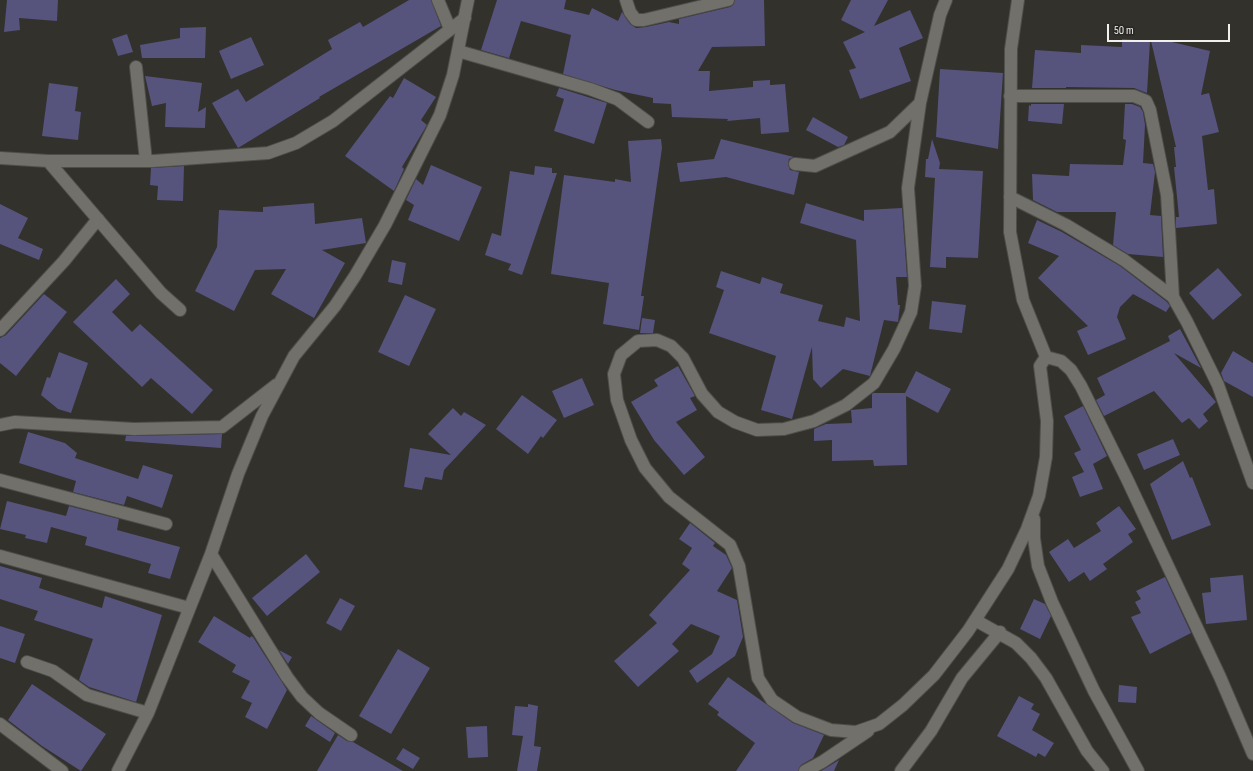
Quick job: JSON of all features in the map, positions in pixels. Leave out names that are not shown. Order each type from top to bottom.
[{"type":"street","points":[[438,0],[450,29]]},
{"type":"street","points":[[118,771],[148,713],[211,554],[238,474],[262,416],[294,356],[335,306],[385,225],[440,115],[453,75],[468,0]]},
{"type":"street","points":[[626,0],[630,12],[636,20],[644,20],[728,0]]},
{"type":"street","points":[[879,724],[856,732],[831,730],[797,716],[772,700],[758,678],[740,566],[730,545],[669,497],[645,468],[631,440],[617,400],[614,374],[621,354],[638,340],[657,340],[671,346],[683,358],[702,394],[718,412],[735,422],[757,430],[784,428],[814,421],[846,405],[874,383],[894,349],[911,312],[915,286],[908,188],[920,103],[940,15],[946,0]]},
{"type":"street","points":[[1018,0],[1011,49],[1010,232],[1023,300],[1046,357]]},
{"type":"street","points":[[0,158],[48,161],[146,161],[268,153],[296,143],[333,121],[465,18]]},
{"type":"street","points":[[458,51],[590,89],[617,99],[648,122]]},
{"type":"street","points":[[136,67],[146,161]]},
{"type":"street","points":[[1010,96],[1134,96],[1146,101],[1150,110],[1167,195],[1173,297]]},
{"type":"street","points":[[795,164],[815,166],[890,132],[920,103]]},
{"type":"street","points":[[48,161],[161,293],[180,310]]},
{"type":"street","points":[[1010,197],[1066,224],[1111,252],[1173,297],[1188,322],[1218,385],[1253,483]]},
{"type":"street","points":[[0,330],[64,261],[98,219]]},
{"type":"street","points":[[805,771],[822,762],[879,724],[904,705],[934,675],[975,620],[1008,569],[1028,530],[1039,496],[1046,458],[1047,421],[1040,366],[1046,357]]},
{"type":"street","points":[[1046,357],[1061,361],[1071,370],[1081,386],[1220,677],[1253,754]]},
{"type":"street","points":[[0,425],[15,422],[134,429],[222,427],[280,382]]},
{"type":"street","points":[[0,480],[166,524]]},
{"type":"street","points":[[1034,510],[1034,538],[1038,566],[1094,692],[1138,771]]},
{"type":"street","points":[[211,554],[283,671],[302,697],[319,713],[352,735]]},
{"type":"street","points":[[0,556],[190,608]]},
{"type":"street","points":[[975,620],[1000,632],[1016,643],[1031,658],[1046,678],[1087,751],[1102,771]]},
{"type":"street","points":[[901,771],[931,732],[962,678],[1000,632]]},
{"type":"street","points":[[27,662],[53,671],[87,694],[148,713]]},
{"type":"street","points":[[0,724],[62,771]]},
{"type":"building","points":[[7,0],[58,0],[57,21],[19,18],[20,30],[4,32]]},
{"type":"building","points":[[409,0],[431,0],[441,26],[319,97],[320,98],[238,148],[212,103],[238,89],[246,102],[332,49],[328,40],[360,22],[363,27]]},
{"type":"building","points":[[497,0],[566,0],[564,9],[589,15],[592,8],[618,21],[622,12],[630,24],[636,28],[669,22],[679,24],[679,19],[730,7],[733,5],[735,0],[764,0],[765,46],[712,47],[698,71],[710,71],[709,91],[753,87],[753,81],[770,80],[770,85],[785,84],[789,132],[761,134],[760,118],[727,121],[728,119],[672,117],[671,104],[653,103],[653,98],[615,90],[563,74],[571,35],[521,21],[509,58],[481,50]]},
{"type":"building","points":[[851,0],[888,0],[874,26],[910,10],[923,38],[899,48],[911,81],[860,99],[849,70],[856,68],[843,42],[865,32],[841,20]]},
{"type":"building","points":[[206,27],[205,58],[142,58],[140,45],[180,38],[180,28]]},
{"type":"building","points":[[127,34],[133,52],[118,56],[112,39]]},
{"type":"building","points":[[251,37],[264,65],[231,79],[219,51]]},
{"type":"building","points":[[1122,39],[1150,41],[1147,93],[1134,88],[1032,88],[1035,50],[1081,53],[1081,45],[1122,47]]},
{"type":"building","points":[[1151,41],[1172,42],[1210,51],[1201,95],[1209,93],[1219,132],[1202,136],[1208,190],[1214,189],[1217,224],[1176,228],[1176,217],[1179,217],[1174,167],[1176,167],[1174,147],[1176,147]]},
{"type":"building","points":[[940,69],[1003,73],[998,149],[936,137]]},
{"type":"building","points":[[145,76],[202,83],[198,112],[206,107],[205,128],[165,127],[166,103],[152,106]]},
{"type":"building","points":[[404,78],[436,97],[421,120],[427,125],[402,167],[404,169],[394,191],[345,156],[390,96],[393,98]]},
{"type":"building","points":[[49,83],[78,87],[75,111],[81,112],[78,140],[42,136]]},
{"type":"building","points":[[559,88],[607,103],[594,144],[554,131],[564,99],[556,96]]},
{"type":"building","points":[[1031,104],[1064,104],[1062,124],[1028,121],[1029,105],[1031,106]]},
{"type":"building","points":[[1125,104],[1132,104],[1140,107],[1143,112],[1145,125],[1143,163],[1153,164],[1155,172],[1150,215],[1161,216],[1163,257],[1128,254],[1113,245],[1116,212],[1057,212],[1033,200],[1032,174],[1069,176],[1070,164],[1123,165],[1126,140],[1123,139]]},
{"type":"building","points":[[813,117],[848,137],[844,145],[838,147],[806,130]]},
{"type":"building","points":[[661,139],[662,148],[641,296],[644,296],[639,330],[603,324],[609,283],[551,274],[564,175],[615,182],[615,179],[631,182],[628,141]]},
{"type":"building","points":[[721,139],[794,157],[789,159],[788,164],[790,170],[799,172],[794,195],[726,177],[680,182],[677,163],[714,159]]},
{"type":"building","points":[[932,139],[940,163],[939,169],[983,171],[978,258],[946,257],[946,268],[930,267],[935,178],[925,177],[926,159],[928,159]]},
{"type":"building","points":[[431,165],[482,187],[459,241],[408,220],[414,205],[406,200],[416,179],[423,185]]},
{"type":"building","points":[[184,166],[183,201],[157,200],[158,186],[150,185],[151,168]]},
{"type":"building","points":[[535,166],[552,168],[552,173],[557,173],[522,275],[508,270],[511,264],[485,255],[492,233],[501,236],[510,171],[534,175]]},
{"type":"building","points":[[314,203],[315,224],[362,218],[366,243],[322,250],[345,263],[314,318],[271,294],[286,269],[255,270],[234,311],[195,291],[217,247],[219,210],[263,212],[263,207]]},
{"type":"building","points":[[806,203],[864,221],[864,210],[902,208],[907,277],[896,277],[898,305],[900,305],[898,322],[884,320],[870,376],[843,369],[821,388],[813,379],[812,347],[792,419],[761,410],[776,356],[709,333],[724,290],[716,287],[721,271],[760,284],[762,277],[783,284],[780,293],[823,305],[818,321],[844,327],[846,317],[860,321],[856,240],[800,223]]},
{"type":"building","points":[[0,204],[28,218],[18,238],[43,249],[39,260],[0,244]]},
{"type":"building","points":[[1037,220],[1062,232],[1120,266],[1167,302],[1170,306],[1166,312],[1133,294],[1120,307],[1117,317],[1126,339],[1088,355],[1077,331],[1088,326],[1038,278],[1059,256],[1028,243]]},
{"type":"building","points":[[392,260],[406,263],[402,285],[388,282]]},
{"type":"building","points":[[1218,268],[1242,295],[1213,320],[1189,293]]},
{"type":"building","points":[[116,279],[130,294],[112,312],[132,332],[140,324],[213,390],[192,414],[151,378],[142,387],[73,322]]},
{"type":"building","points":[[44,294],[67,312],[16,376],[0,363],[0,338],[6,335]]},
{"type":"building","points":[[405,295],[436,309],[409,366],[378,352]]},
{"type":"building","points":[[932,301],[966,305],[962,333],[929,329]]},
{"type":"building","points":[[642,318],[655,320],[653,333],[640,333]]},
{"type":"building","points":[[1180,329],[1201,368],[1174,353],[1216,402],[1203,414],[1208,421],[1199,429],[1189,418],[1182,423],[1154,391],[1104,416],[1096,400],[1105,395],[1097,378],[1170,341],[1168,336]]},
{"type":"building","points":[[1233,351],[1253,363],[1253,397],[1224,381],[1221,373]]},
{"type":"building","points":[[59,352],[88,363],[71,413],[58,409],[41,395],[47,377],[50,378]]},
{"type":"building","points":[[678,366],[695,396],[690,398],[697,410],[676,422],[705,457],[684,475],[654,440],[631,402],[658,386],[654,380]]},
{"type":"building","points":[[916,371],[951,389],[938,413],[906,396],[907,465],[874,466],[873,460],[832,461],[832,440],[814,441],[814,429],[826,424],[852,423],[851,410],[872,408],[873,393],[905,393]]},
{"type":"building","points":[[582,378],[594,405],[564,418],[552,391]]},
{"type":"building","points":[[522,395],[557,420],[543,438],[541,436],[528,454],[496,429]]},
{"type":"building","points":[[1083,406],[1107,456],[1093,464],[1103,489],[1080,497],[1072,477],[1084,472],[1074,453],[1081,450],[1064,416]]},
{"type":"building","points":[[453,408],[461,416],[464,412],[486,425],[444,470],[442,480],[425,477],[422,490],[404,487],[410,448],[451,455],[428,434]]},
{"type":"building","points":[[28,432],[65,443],[77,453],[75,458],[138,479],[143,465],[173,475],[162,508],[127,496],[124,505],[73,492],[76,481],[19,463]]},
{"type":"building","points":[[222,434],[221,448],[125,441],[126,436]]},
{"type":"building","points":[[1173,439],[1180,455],[1144,470],[1137,454]]},
{"type":"building","points":[[1183,461],[1190,478],[1192,477],[1211,525],[1172,540],[1150,484]]},
{"type":"building","points":[[7,501],[66,516],[69,506],[119,519],[117,530],[180,547],[170,579],[148,573],[151,564],[85,545],[87,537],[51,527],[47,543],[25,538],[26,535],[0,529]]},
{"type":"building","points":[[1119,506],[1136,529],[1128,534],[1133,542],[1103,564],[1107,569],[1090,581],[1084,572],[1069,582],[1049,552],[1068,539],[1074,548],[1101,531],[1096,523]]},
{"type":"building","points":[[690,523],[715,543],[713,546],[726,555],[732,568],[717,591],[737,600],[743,637],[735,656],[697,683],[689,671],[712,654],[720,636],[691,624],[672,644],[679,651],[638,687],[614,661],[657,623],[649,615],[690,570],[682,564],[692,548],[679,539]]},
{"type":"building","points":[[306,554],[320,572],[267,616],[252,598]]},
{"type":"building","points":[[0,566],[42,578],[39,588],[102,608],[105,596],[162,615],[136,702],[89,687],[79,680],[93,639],[34,620],[38,611],[0,599]]},
{"type":"building","points":[[1243,575],[1247,620],[1206,624],[1202,593],[1211,592],[1210,578]]},
{"type":"building","points":[[1165,577],[1191,633],[1150,654],[1131,617],[1141,613],[1135,602],[1141,599],[1136,591]]},
{"type":"building","points":[[340,598],[355,606],[341,631],[326,623]]},
{"type":"building","points":[[1034,599],[1045,604],[1051,616],[1040,639],[1020,629]]},
{"type":"building","points":[[214,616],[250,638],[251,636],[253,637],[287,690],[267,729],[245,717],[252,703],[241,698],[250,681],[232,672],[236,665],[198,642]]},
{"type":"building","points":[[0,626],[25,634],[15,663],[0,658]]},
{"type":"building","points":[[398,649],[430,668],[391,734],[359,716]]},
{"type":"building","points":[[279,650],[292,657],[288,664]]},
{"type":"building","points":[[728,677],[793,723],[824,735],[813,758],[801,765],[798,771],[736,771],[755,743],[717,715],[719,712],[708,704]]},
{"type":"building","points":[[32,684],[106,734],[81,771],[42,746],[8,720]]},
{"type":"building","points":[[1119,685],[1137,687],[1136,703],[1118,702]]},
{"type":"building","points":[[1019,696],[1034,704],[1031,709],[1040,714],[1032,730],[1054,743],[1045,757],[1038,753],[1036,757],[997,736]]},
{"type":"building","points":[[528,704],[538,706],[534,746],[541,747],[537,771],[517,771],[523,736],[512,735],[515,706],[528,707]]},
{"type":"building","points":[[311,716],[335,733],[330,742],[305,726]]},
{"type":"building","points":[[487,726],[488,757],[468,758],[466,727]]},
{"type":"building","points":[[338,735],[347,741],[353,742],[403,771],[317,771]]},
{"type":"building","points":[[403,748],[420,758],[413,769],[396,759]]},
{"type":"building","points":[[839,760],[834,771],[821,771],[826,768]]}]
